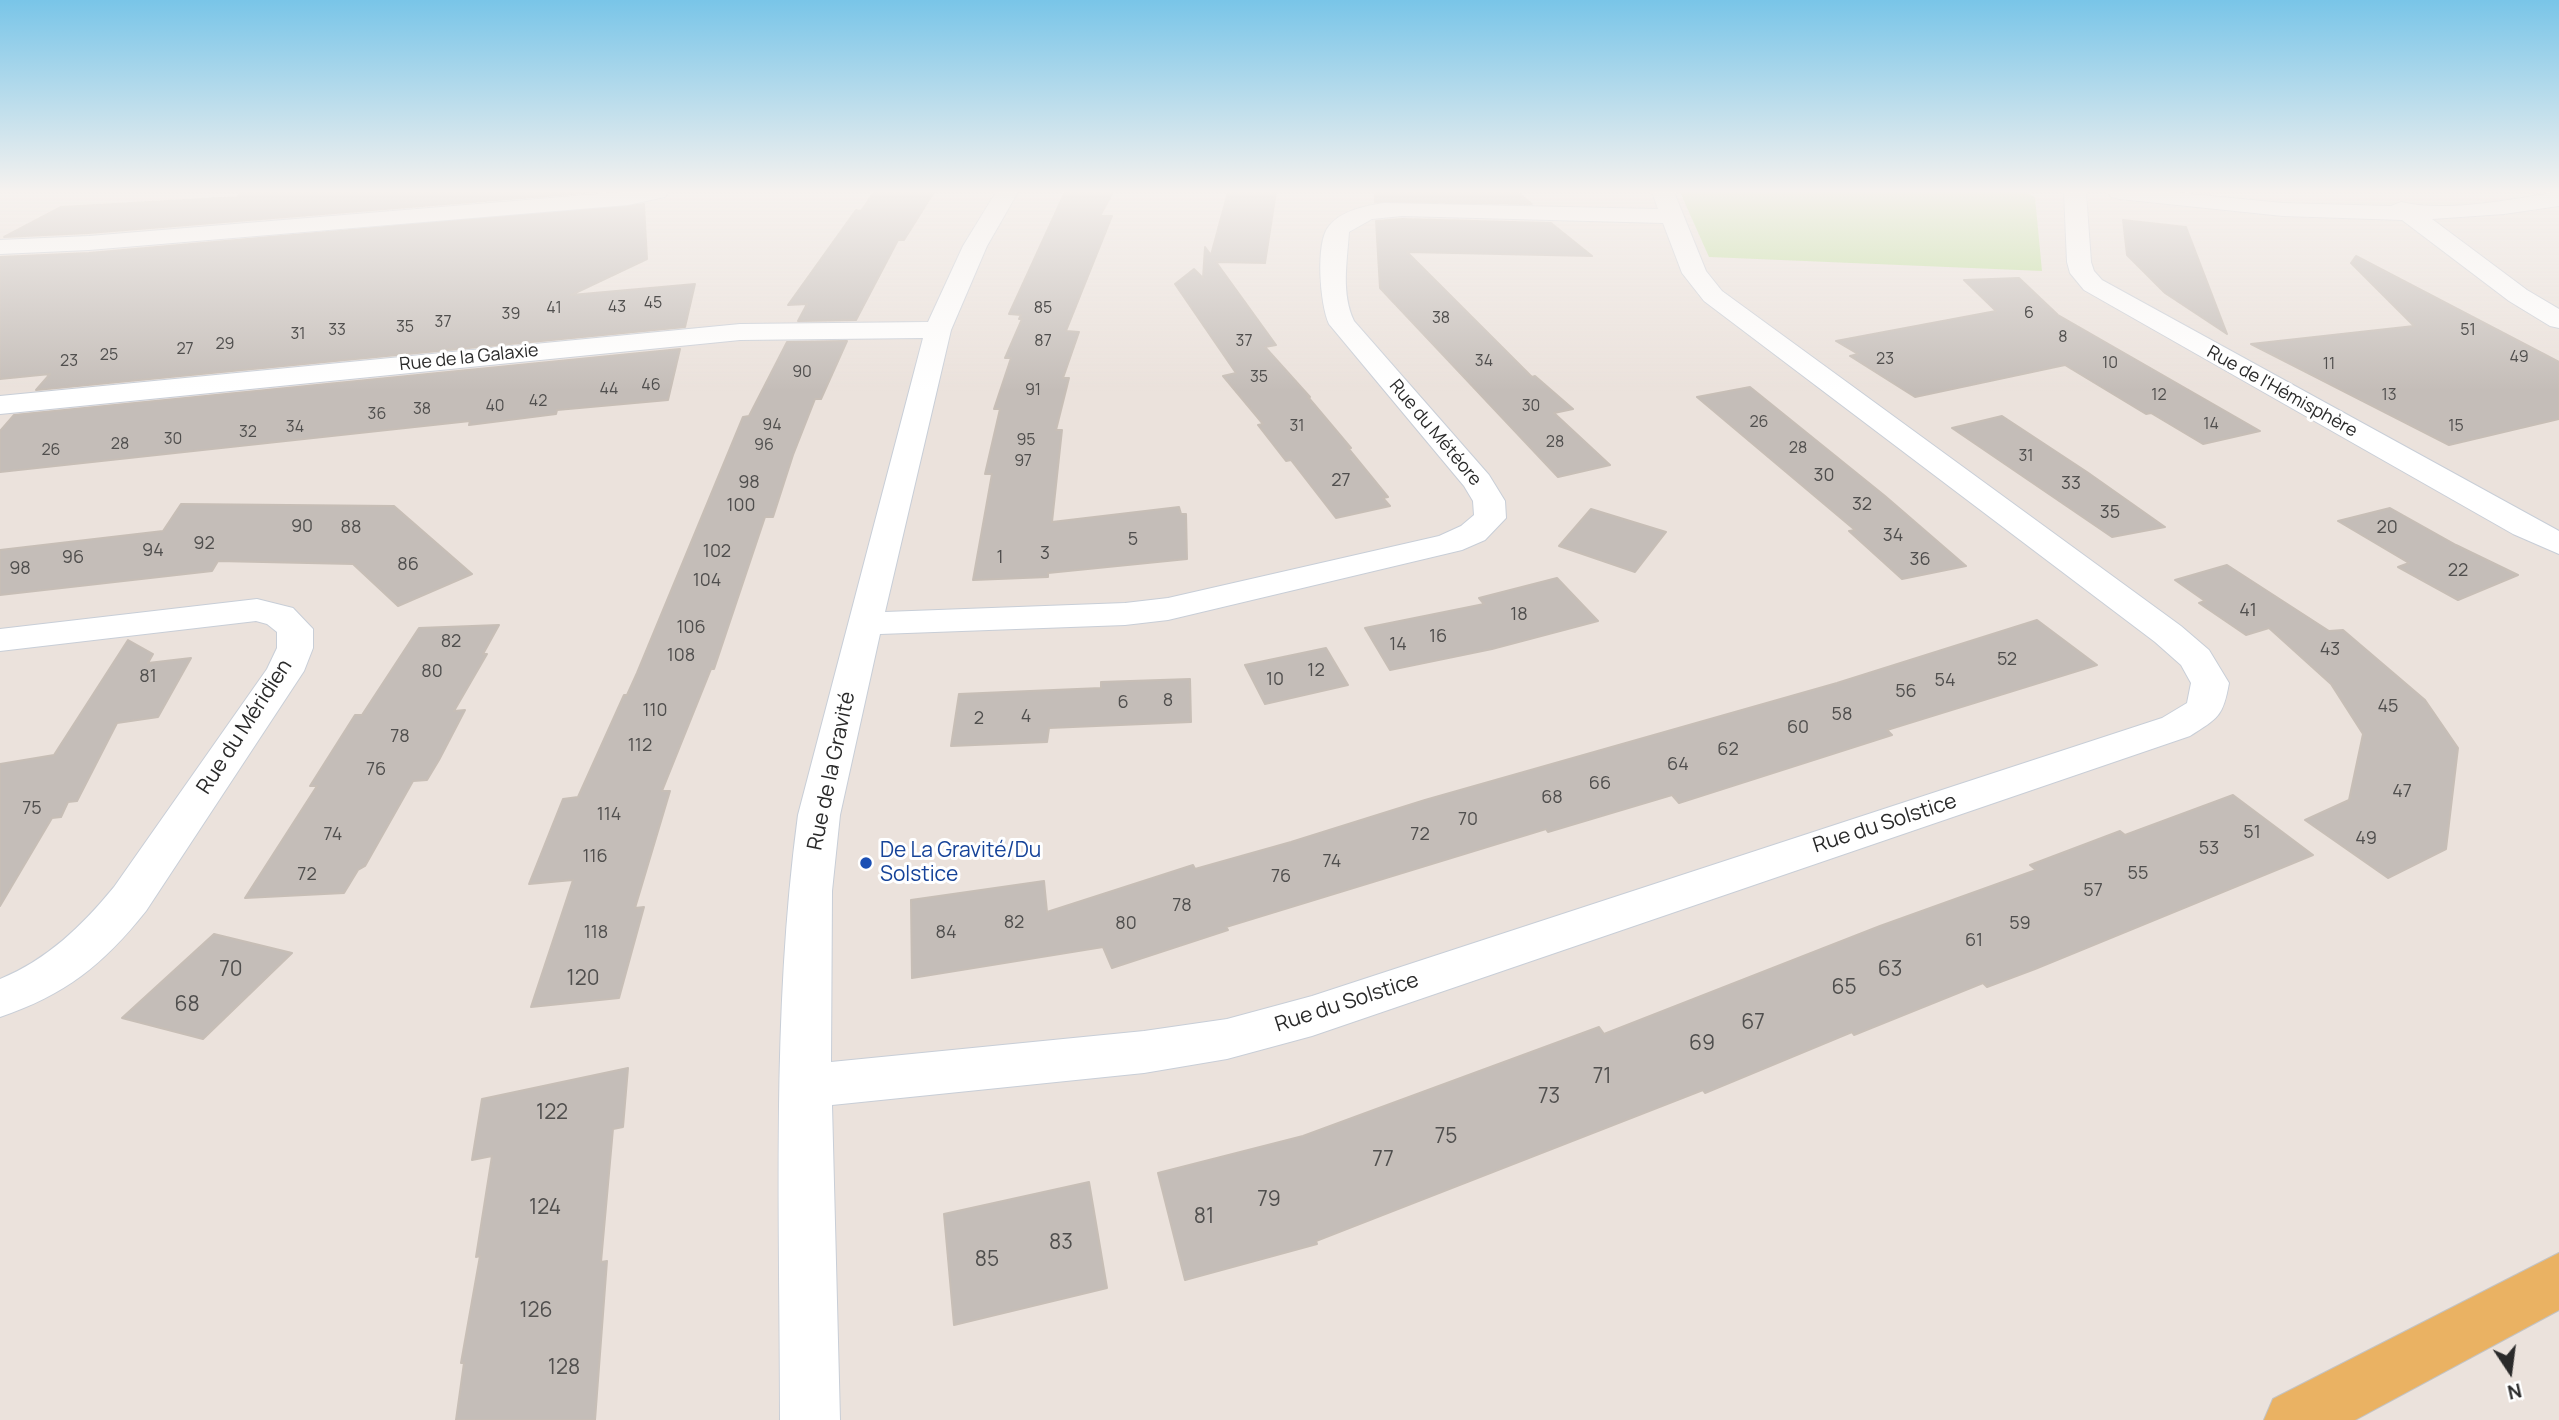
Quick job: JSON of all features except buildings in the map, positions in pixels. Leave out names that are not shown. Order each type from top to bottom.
[{"type":"main road","points":[[2294,1420],[2559,1280]]},
{"type":"street","name":"Rue de la Gravité","points":[[810,1420],[806,1086],[810,891],[819,815],[938,330],[970,258]]},
{"type":"street","name":"Rue du Météore","points":[[864,624],[1125,614],[1168,609],[1450,543],[1473,533],[1490,518],[1489,501],[1478,482],[1342,324],[1332,297],[1335,258]]},
{"type":"street","name":"Rue du Solstice","points":[[806,1086],[1143,1052],[1227,1039],[1312,1016],[2176,727],[2205,709],[2210,683],[2196,658],[2168,634],[1713,296],[1694,273],[1688,258]]},
{"type":"street","name":"Rue de l'Hémisphère","points":[[2079,258],[2081,273],[2093,285],[2559,544]]},
{"type":"street","points":[[2470,258],[2518,297],[2559,320]]},
{"type":"street","name":"Rue de la Galaxie","points":[[0,405],[740,332],[938,330]]},
{"type":"street","name":"Rue du Méridien","points":[[0,640],[257,610],[280,616],[295,629],[295,648],[285,671],[130,899],[102,934],[57,972],[20,992],[0,998]]},
{"type":"green space","points":[[1739,258],[2041,258],[2042,271]]},
{"type":"place","name":"De La Gravité/Du Solstice","points":[[866,863]]}]
